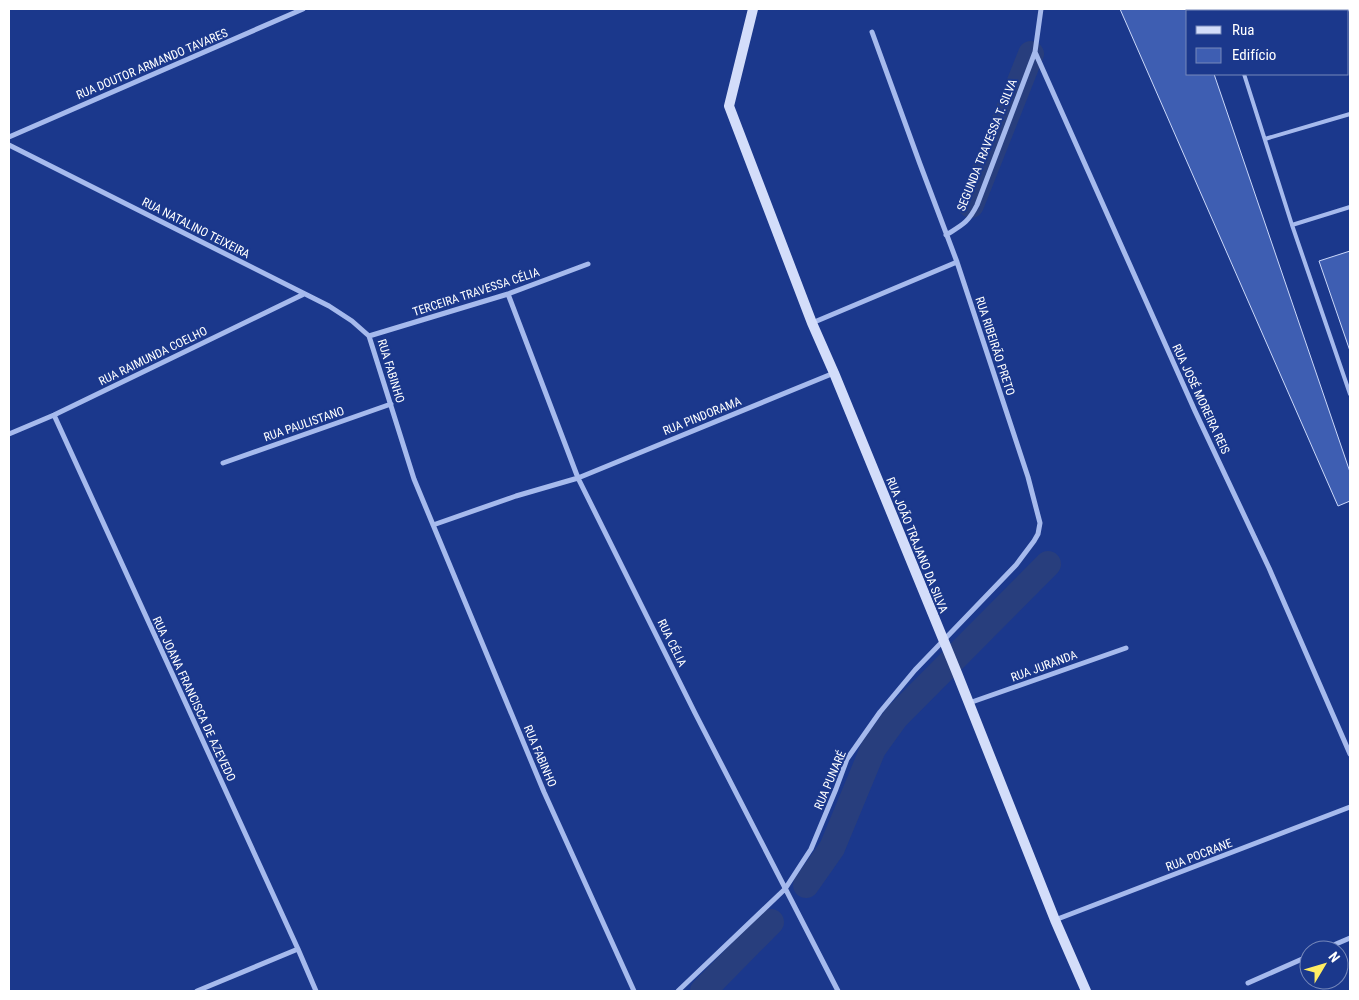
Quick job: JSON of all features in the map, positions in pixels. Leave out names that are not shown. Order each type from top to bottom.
[{"type":"street","name":"RUA DOUTOR ARMANDO TAVARES","points":[[9,137],[303,9]]},
{"type":"street","name":"RUA JOÃO TRAJANO DA SILVA","points":[[753,9],[729,106],[812,323],[957,673],[1055,920],[1086,991]]},
{"type":"street","name":"SEGUNDA TRAVESSA T. SILVA","points":[[946,235],[966,222],[977,205],[1035,52],[1041,9]]},
{"type":"street","name":"RUA RIBEIRÃO PRETO","points":[[872,32],[957,262],[1028,477],[1040,523],[1038,534],[1016,565],[944,643]]},
{"type":"street","name":"RUA JOSÉ MOREIRA REIS","points":[[1035,52],[1195,411],[1269,568],[1350,754]]},
{"type":"street","name":"RUA NATALINO TEIXEIRA","points":[[9,145],[329,306],[369,336]]},
{"type":"street","points":[[812,323],[957,262]]},
{"type":"street","name":"TERCEIRA TRAVESSA CÉLIA","points":[[369,336],[508,294],[588,264]]},
{"type":"street","name":"RUA RAIMUNDA COELHO","points":[[9,434],[54,415],[304,294]]},
{"type":"street","name":"RUA CÉLIA","points":[[508,294],[578,478],[695,713],[838,991]]},
{"type":"street","name":"RUA FABINHO","points":[[369,336],[414,479],[544,792],[634,991]]},
{"type":"street","name":"RUA PINDORAMA","points":[[578,478],[834,373]]},
{"type":"street","name":"RUA PAULISTANO","points":[[223,464],[391,404]]},
{"type":"street","name":"RUA JOANA FRANCISCA DE AZEVEDO","points":[[54,415],[316,991]]},
{"type":"street","points":[[433,525],[516,496],[578,478]]},
{"type":"street","name":"RUA PUNARÉ","points":[[678,991],[785,889],[811,849],[847,759],[880,712],[914,670],[944,643]]},
{"type":"street","name":"RUA JURANDA","points":[[969,703],[1126,648]]},
{"type":"street","name":"RUA POCRANE","points":[[1055,920],[1350,806]]},
{"type":"street","points":[[197,991],[298,949]]},
{"type":"street","points":[[1248,983],[1299,960]]},
{"type":"lane","points":[[1244,75],[1292,226],[1350,394]]},
{"type":"lane","points":[[1265,139],[1350,114]]},
{"type":"lane","points":[[1292,226],[1350,207]]},
{"type":"building","points":[[1120,9],[1192,10],[1186,10],[1186,75],[1214,75],[1350,472],[1350,501],[1338,506]]},
{"type":"building","points":[[1350,251],[1350,351],[1319,261]]},
{"type":"waterway","points":[[971,205],[1031,54]]},
{"type":"waterway","points":[[806,885],[832,848],[873,749],[896,717],[1048,564]]},
{"type":"waterway","points":[[703,991],[771,922]]}]
